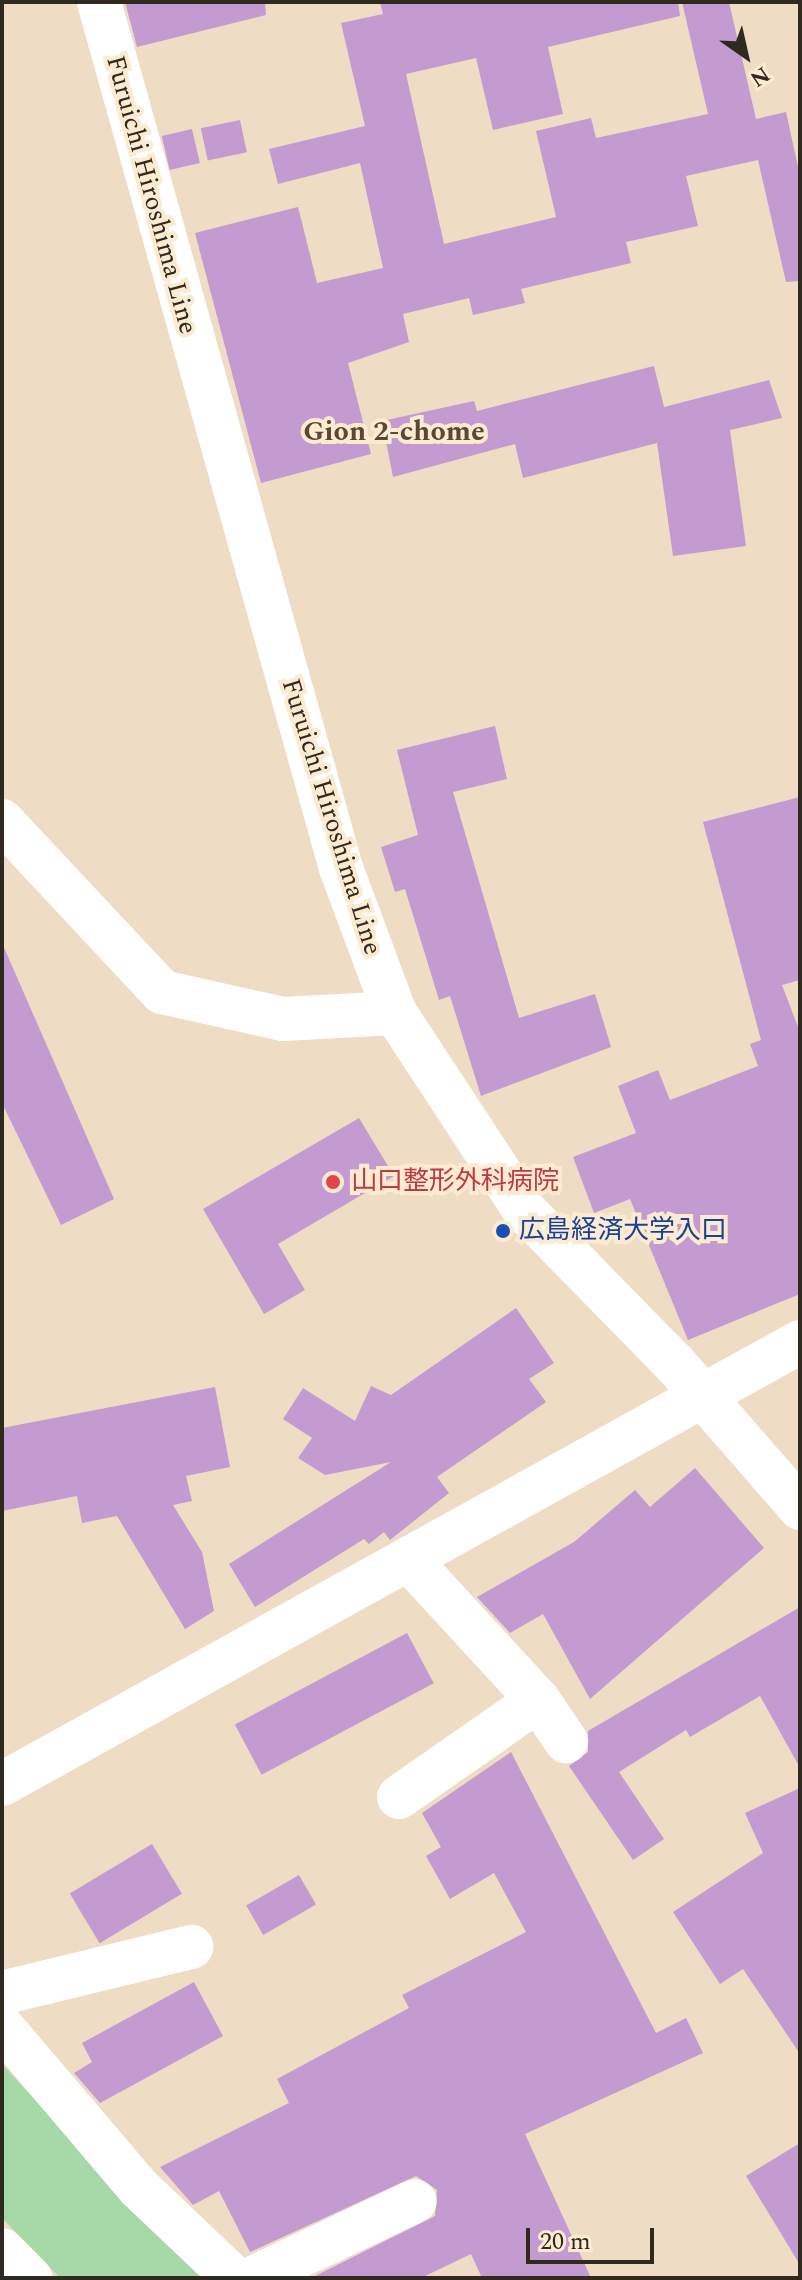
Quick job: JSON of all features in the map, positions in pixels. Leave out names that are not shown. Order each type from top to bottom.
[{"type":"street","name":"Furuichi Hiroshima Line","points":[[99,2],[341,868],[395,1013],[525,1211],[706,1399],[800,1508]]},
{"type":"street","points":[[2,821],[162,992],[283,1019],[395,1013]]},
{"type":"street","points":[[2,1784],[706,1399],[800,1342]]},
{"type":"street","points":[[410,1561],[538,1700],[566,1741]]},
{"type":"street","points":[[399,1797],[538,1700]]},
{"type":"street","points":[[2,1993],[191,1947]]},
{"type":"street","points":[[2,2027],[139,2188],[234,2278]]},
{"type":"street","points":[[253,2278],[415,2201]]},
{"type":"street","points":[[2,2250],[30,2278]]},
{"type":"green space","points":[[2,2064],[158,2234],[207,2278],[60,2278],[2,2218]]},
{"type":"building","points":[[125,2],[265,2],[266,15],[137,47]]},
{"type":"building","points":[[380,2],[678,2],[680,16],[548,47],[563,114],[493,130],[476,58],[406,74],[444,244],[556,217],[536,131],[591,118],[596,138],[708,114],[682,2],[729,2],[756,119],[786,112],[800,176],[800,281],[786,282],[758,160],[686,176],[698,226],[626,242],[631,263],[521,289],[525,303],[473,315],[469,298],[403,314],[409,342],[348,363],[371,454],[261,483],[195,233],[298,207],[317,283],[383,268],[360,163],[278,184],[269,149],[365,126],[341,23],[383,14]]},
{"type":"building","points":[[240,120],[247,152],[208,161],[201,128]]},
{"type":"building","points":[[192,129],[200,163],[170,170],[162,136]]},
{"type":"building","points":[[654,366],[664,407],[769,380],[782,418],[730,430],[746,546],[673,556],[657,443],[523,478],[515,444],[393,477],[382,421],[474,401],[477,411]]},
{"type":"building","points":[[495,726],[507,779],[453,792],[519,1018],[595,994],[611,1047],[481,1096],[450,996],[439,1000],[405,889],[395,892],[381,847],[418,835],[397,750]]},
{"type":"building","points":[[800,797],[800,980],[782,985],[800,1032],[800,1294],[688,1340],[630,1199],[594,1213],[573,1157],[636,1133],[618,1086],[658,1070],[670,1100],[758,1066],[750,1044],[761,1040],[703,822]]},
{"type":"building","points":[[2,943],[114,1199],[61,1225],[2,1103]]},
{"type":"building","points":[[359,1118],[394,1176],[278,1244],[305,1290],[264,1314],[203,1209]]},
{"type":"building","points":[[516,1308],[554,1363],[529,1379],[546,1402],[437,1477],[449,1493],[390,1540],[384,1532],[369,1544],[364,1539],[255,1607],[229,1564],[391,1462],[325,1475],[298,1458],[312,1438],[283,1419],[303,1388],[355,1421],[371,1386],[391,1395]]},
{"type":"building","points":[[215,1387],[230,1467],[186,1476],[192,1501],[173,1505],[202,1552],[214,1611],[185,1629],[117,1516],[82,1523],[77,1496],[2,1511],[2,1428]]},
{"type":"building","points":[[695,1468],[764,1548],[590,1699],[543,1614],[510,1633],[477,1597],[574,1542],[635,1490],[650,1507]]},
{"type":"building","points":[[800,1607],[800,1768],[760,1696],[690,1737],[686,1730],[619,1772],[664,1839],[633,1860],[569,1766],[588,1752],[588,1731]]},
{"type":"building","points":[[407,1633],[434,1683],[262,1775],[235,1725]]},
{"type":"building","points":[[511,1752],[656,2033],[686,2018],[703,2053],[525,2134],[591,2278],[482,2278],[471,2254],[421,2278],[311,2278],[435,2216],[437,2190],[416,2176],[250,2252],[219,2191],[193,2205],[160,2167],[289,2103],[277,2079],[409,2008],[402,1995],[526,1932],[494,1873],[450,1899],[426,1856],[441,1847],[422,1813]]},
{"type":"building","points":[[800,1788],[800,2054],[743,1969],[720,1984],[673,1912],[763,1853],[745,1813]]},
{"type":"building","points":[[152,1844],[182,1894],[100,1943],[70,1893]]},
{"type":"building","points":[[299,1875],[316,1904],[263,1935],[246,1906]]},
{"type":"building","points":[[194,1982],[223,2036],[100,2103],[74,2073],[92,2062],[82,2043]]},
{"type":"building","points":[[800,2143],[800,2265],[746,2176]]},
{"type":"place","name":"山口整形外科病院","points":[[333,1182]]},
{"type":"place","name":"広島経済大学入口","points":[[503,1231]]},
{"type":"district","name":"Gion 2-chome","points":[[394,432]]}]
